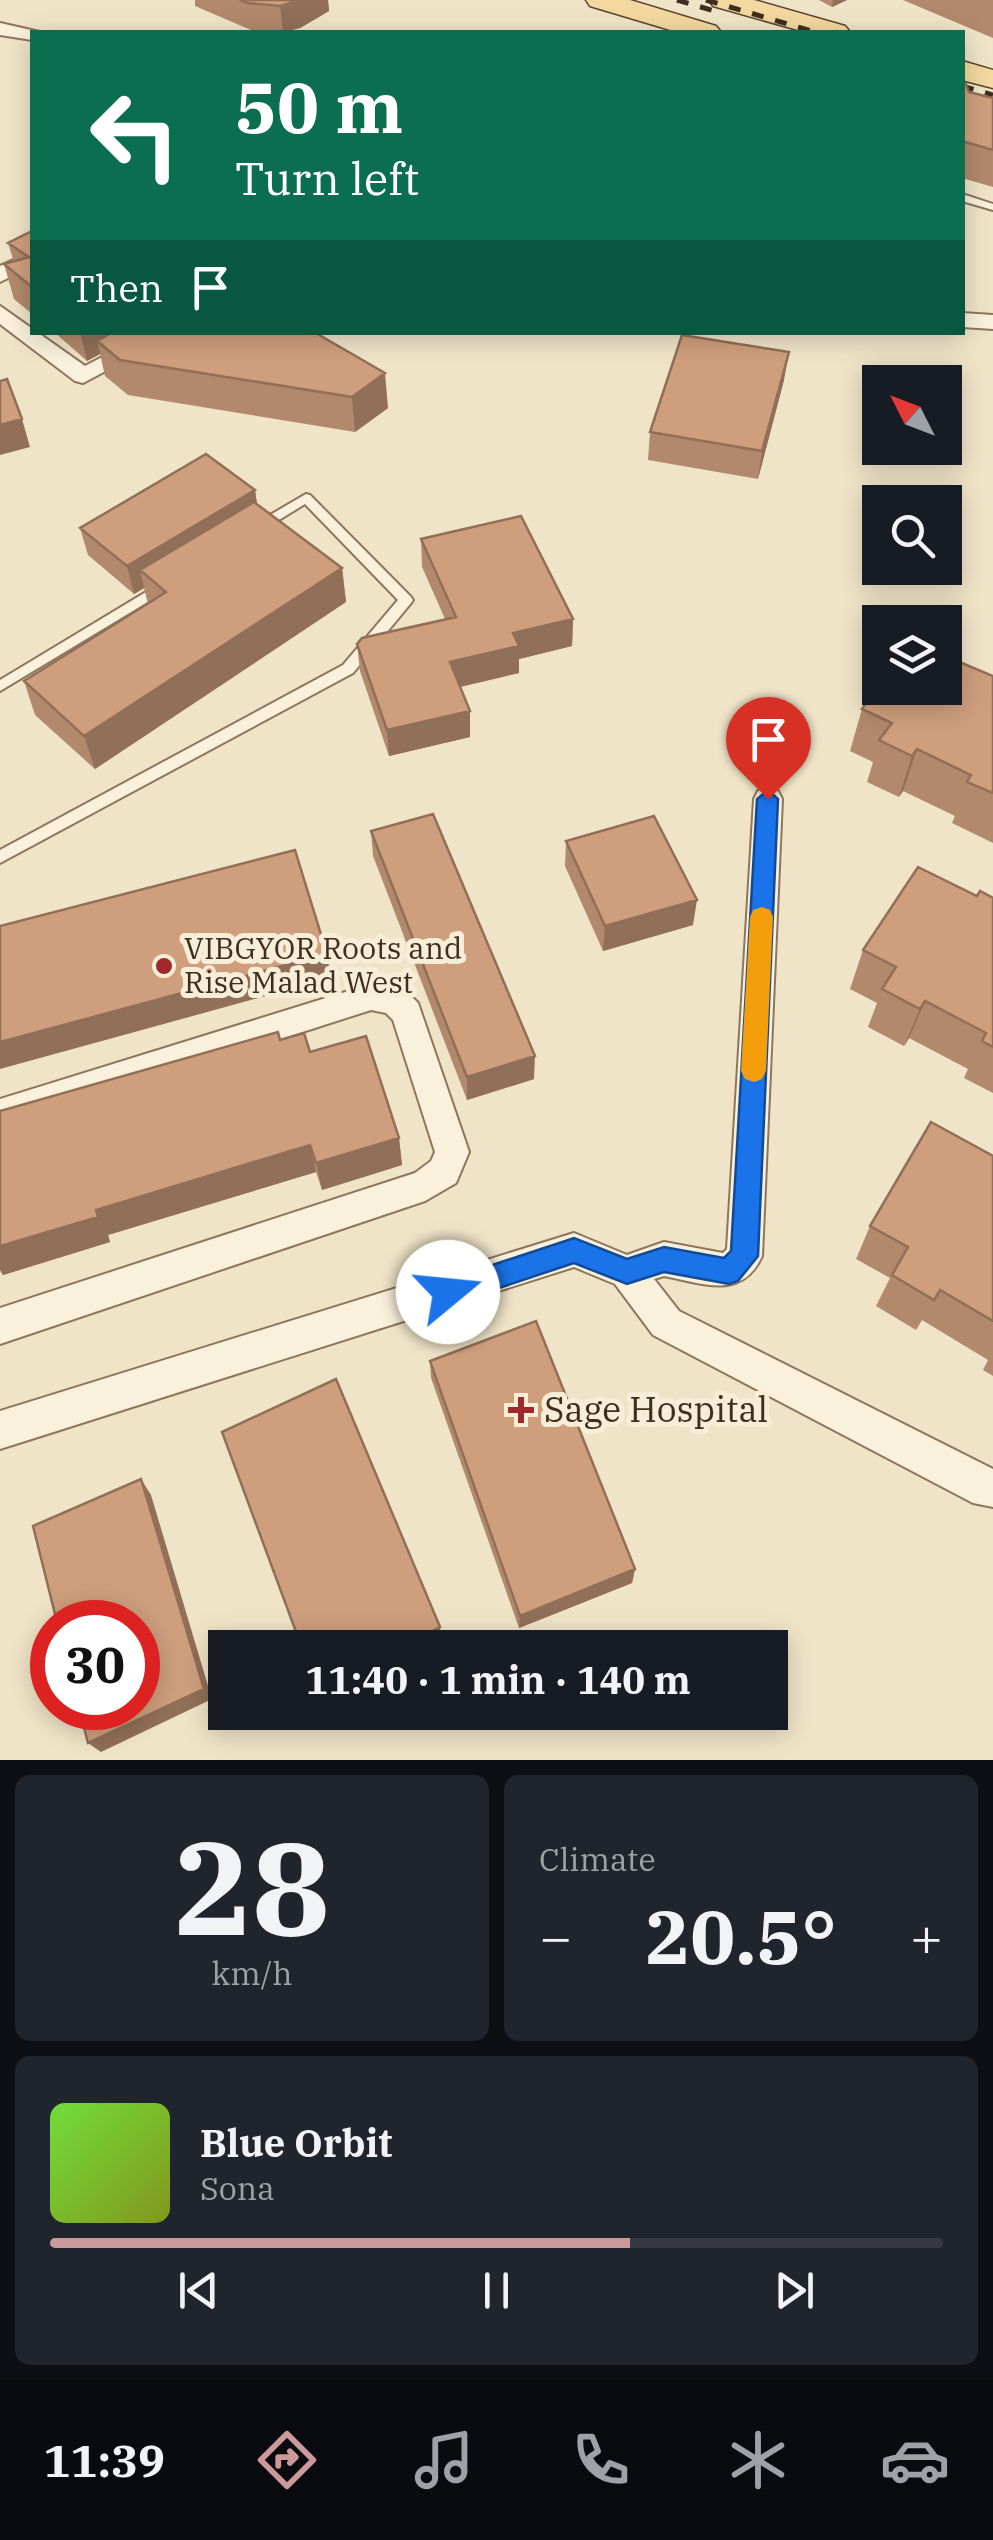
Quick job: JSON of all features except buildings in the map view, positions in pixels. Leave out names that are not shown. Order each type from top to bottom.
[{"type":"main road","points":[[600,0],[699,30]]},
{"type":"main road","points":[[655,17],[680,0]]},
{"type":"main road","points":[[723,0],[828,30]]},
{"type":"main road","points":[[965,71],[993,78]]},
{"type":"street","points":[[0,29],[30,34]]},
{"type":"street","points":[[0,275],[30,259]]},
{"type":"street","points":[[0,313],[83,376],[162,335]]},
{"type":"street","points":[[965,320],[993,322]]},
{"type":"street","points":[[627,1272],[664,1260],[729,1272],[744,1256],[768,799]]},
{"type":"street","points":[[0,1114],[372,997],[395,1000],[407,1013],[452,1152],[444,1172],[425,1184],[0,1326]]},
{"type":"street","points":[[0,1430],[522,1270],[574,1250],[627,1272],[666,1323],[987,1489],[993,1488]]},
{"type":"lane","points":[[965,198],[993,207]]},
{"type":"lane","points":[[0,857],[348,670],[406,600],[306,498],[238,540]]},
{"type":"lane","points":[[0,686],[170,582]]},
{"type":"railway","points":[[677,0],[718,12]]},
{"type":"railway","points":[[706,0],[808,30]]},
{"type":"railway","points":[[965,87],[993,95]]},
{"type":"slow traffic","points":[[754,1071],[762,917]]},
{"type":"place","name":"VIBGYOR Roots and Rise Malad West","points":[[164,966]]},
{"type":"place","name":"Sage Hospital","points":[[521,1410]]},
{"type":"route","points":[[448,1292],[574,1250],[627,1272],[664,1260],[729,1272],[744,1256],[768,799]]}]
